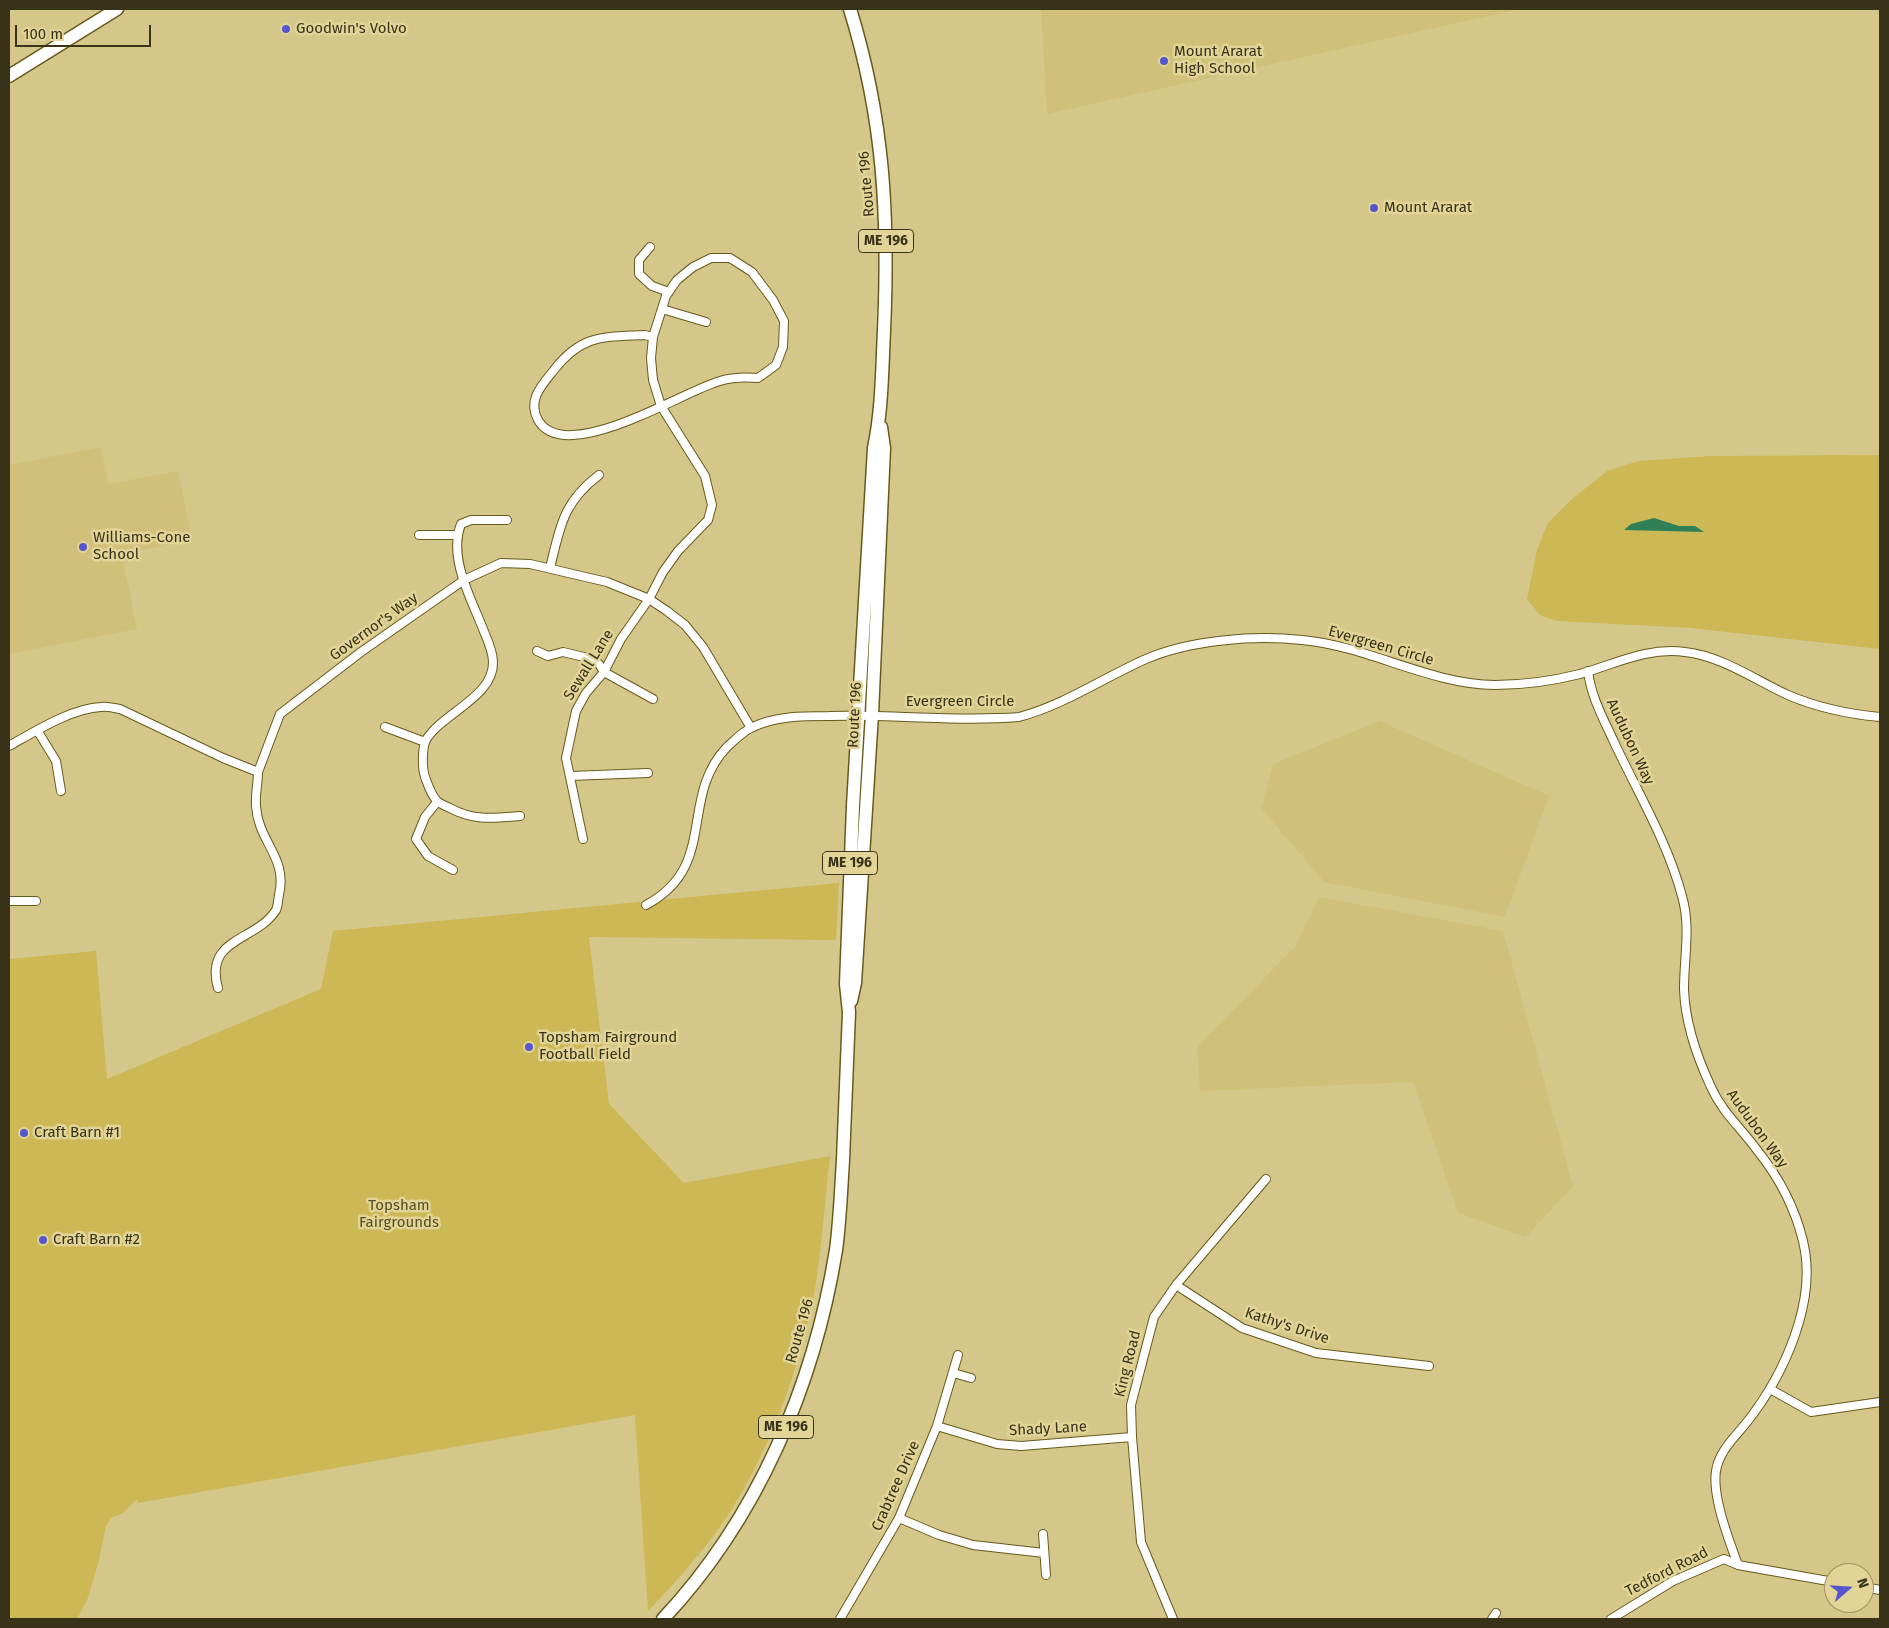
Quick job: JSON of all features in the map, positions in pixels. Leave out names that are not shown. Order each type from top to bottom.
[{"type":"main road","points":[[9,76],[54,50],[117,9]]},
{"type":"main road","name":"Route 196","points":[[849,1012],[855,983],[872,714],[884,457],[880,420],[886,275],[886,206],[874,103],[850,9]]},
{"type":"main road","name":"Route 196","points":[[663,1619],[710,1561],[738,1521],[772,1460],[788,1424],[820,1328],[836,1250],[849,1012],[846,984],[858,715],[874,448],[880,420]]},
{"type":"street","points":[[650,247],[639,260],[639,274],[652,286],[669,292]]},
{"type":"street","name":"Sewall Lane","points":[[583,840],[566,758],[576,711],[586,694],[604,672],[621,639],[649,599],[663,572],[678,551],[708,520],[712,505],[705,476],[661,406],[653,380],[651,358],[653,337],[662,309],[669,292],[677,280],[693,267],[711,258],[730,258],[752,272],[773,300],[784,321],[783,347],[776,365],[758,378],[739,376],[718,381],[661,406],[622,424],[576,435],[558,435],[543,429],[534,412],[536,392],[562,359],[574,349],[594,338],[645,335],[653,337]]},
{"type":"street","points":[[662,309],[706,322]]},
{"type":"street","points":[[550,568],[561,522],[581,489],[599,475]]},
{"type":"street","points":[[506,520],[471,520],[462,524],[457,535],[458,555],[464,580],[490,646],[493,662],[491,674],[485,686],[439,725],[425,742],[423,771],[437,802],[460,814],[483,819],[520,816]]},
{"type":"street","points":[[419,534],[457,535]]},
{"type":"street","name":"Governor's Way","points":[[218,988],[214,973],[220,956],[234,941],[259,928],[276,910],[282,885],[278,860],[264,838],[256,806],[258,772],[280,714],[361,652],[464,580],[501,563],[530,564],[607,582],[649,599],[685,625],[703,648],[750,728]]},
{"type":"street","name":"Evergreen Circle","points":[[750,728],[784,718],[872,714],[1019,717],[1040,712],[1147,659],[1198,646],[1251,638],[1302,640],[1342,647],[1428,674],[1493,685],[1552,680],[1588,671],[1650,651],[1688,652],[1711,658],[1790,695],[1831,710],[1880,717]]},
{"type":"street","points":[[537,651],[548,656],[563,652],[584,657],[599,664],[604,672],[653,698]]},
{"type":"street","name":"Audubon Way","points":[[1588,671],[1597,707],[1671,864],[1682,896],[1687,941],[1685,1004],[1696,1052],[1722,1109],[1758,1150],[1785,1192],[1803,1241],[1808,1272],[1803,1310],[1797,1331],[1770,1389],[1747,1422],[1730,1441],[1716,1468],[1717,1491],[1738,1566]]},
{"type":"street","points":[[9,746],[37,730],[82,710],[101,706],[120,709],[196,746],[258,772]]},
{"type":"street","points":[[386,727],[425,742]]},
{"type":"street","points":[[646,905],[660,898],[678,881],[693,848],[705,780],[721,754],[750,728]]},
{"type":"street","points":[[37,730],[56,761],[61,791]]},
{"type":"street","points":[[570,776],[648,774]]},
{"type":"street","points":[[437,802],[425,817],[416,839],[428,856],[453,870]]},
{"type":"street","points":[[9,900],[36,901]]},
{"type":"street","name":"King Road","points":[[1173,1619],[1141,1542],[1131,1404],[1154,1317],[1176,1285],[1266,1178]]},
{"type":"street","name":"Kathy's Drive","points":[[1176,1285],[1242,1328],[1316,1353],[1430,1366]]},
{"type":"street","name":"Crabtree Drive","points":[[840,1619],[899,1518],[937,1426],[958,1355]]},
{"type":"street","points":[[953,1373],[971,1378]]},
{"type":"street","points":[[1770,1389],[1811,1412],[1880,1402]]},
{"type":"street","name":"Shady Lane","points":[[937,1426],[997,1444],[1021,1446],[1132,1437]]},
{"type":"street","points":[[899,1518],[939,1535],[973,1545],[1044,1553]]},
{"type":"street","points":[[1043,1534],[1046,1575]]},
{"type":"street","name":"Tedford Road","points":[[1612,1619],[1632,1604],[1704,1566],[1724,1559],[1738,1566],[1824,1580]]},
{"type":"shaded area","name":"Mount Ararat High School","points":[[1041,9],[1520,9],[1047,114]]},
{"type":"shaded area","name":"Williams-Cone School","points":[[101,447],[108,484],[178,471],[192,540],[122,554],[137,629],[9,654],[9,465]]},
{"type":"shaded area","points":[[1654,518],[1679,526],[1695,526],[1704,532],[1624,530],[1631,524]]},
{"type":"shaded area","points":[[1380,721],[1549,796],[1505,917],[1324,882],[1261,808],[1273,764]]},
{"type":"shaded area","points":[[1319,897],[1503,931],[1573,1186],[1526,1237],[1458,1213],[1413,1082],[1200,1091],[1197,1047],[1295,947]]},
{"type":"green space","points":[[1880,455],[1880,649],[1691,628],[1557,621],[1540,615],[1527,599],[1537,550],[1548,523],[1572,499],[1607,471],[1638,461],[1710,456]]},
{"type":"green space","name":"Topsham Fairgrounds","points":[[839,883],[836,940],[589,937],[609,1104],[684,1183],[830,1156],[822,1239],[809,1319],[791,1380],[768,1442],[754,1471],[722,1524],[705,1547],[648,1611],[635,1415],[138,1503],[137,1499],[123,1513],[111,1518],[106,1526],[88,1598],[77,1619],[9,1619],[9,959],[96,951],[107,1079],[321,989],[333,931]]},
{"type":"place","name":"Goodwin's Volvo","points":[[286,29]]},
{"type":"place","name":"Mount Ararat High School","points":[[1164,61]]},
{"type":"place","name":"Mount Ararat","points":[[1374,208]]},
{"type":"place","name":"Williams-Cone School","points":[[83,547]]},
{"type":"place","name":"Topsham Fairground Football Field","points":[[529,1047]]},
{"type":"place","name":"Craft Barn #1","points":[[24,1133]]},
{"type":"place","name":"Craft Barn #2","points":[[43,1240]]}]
